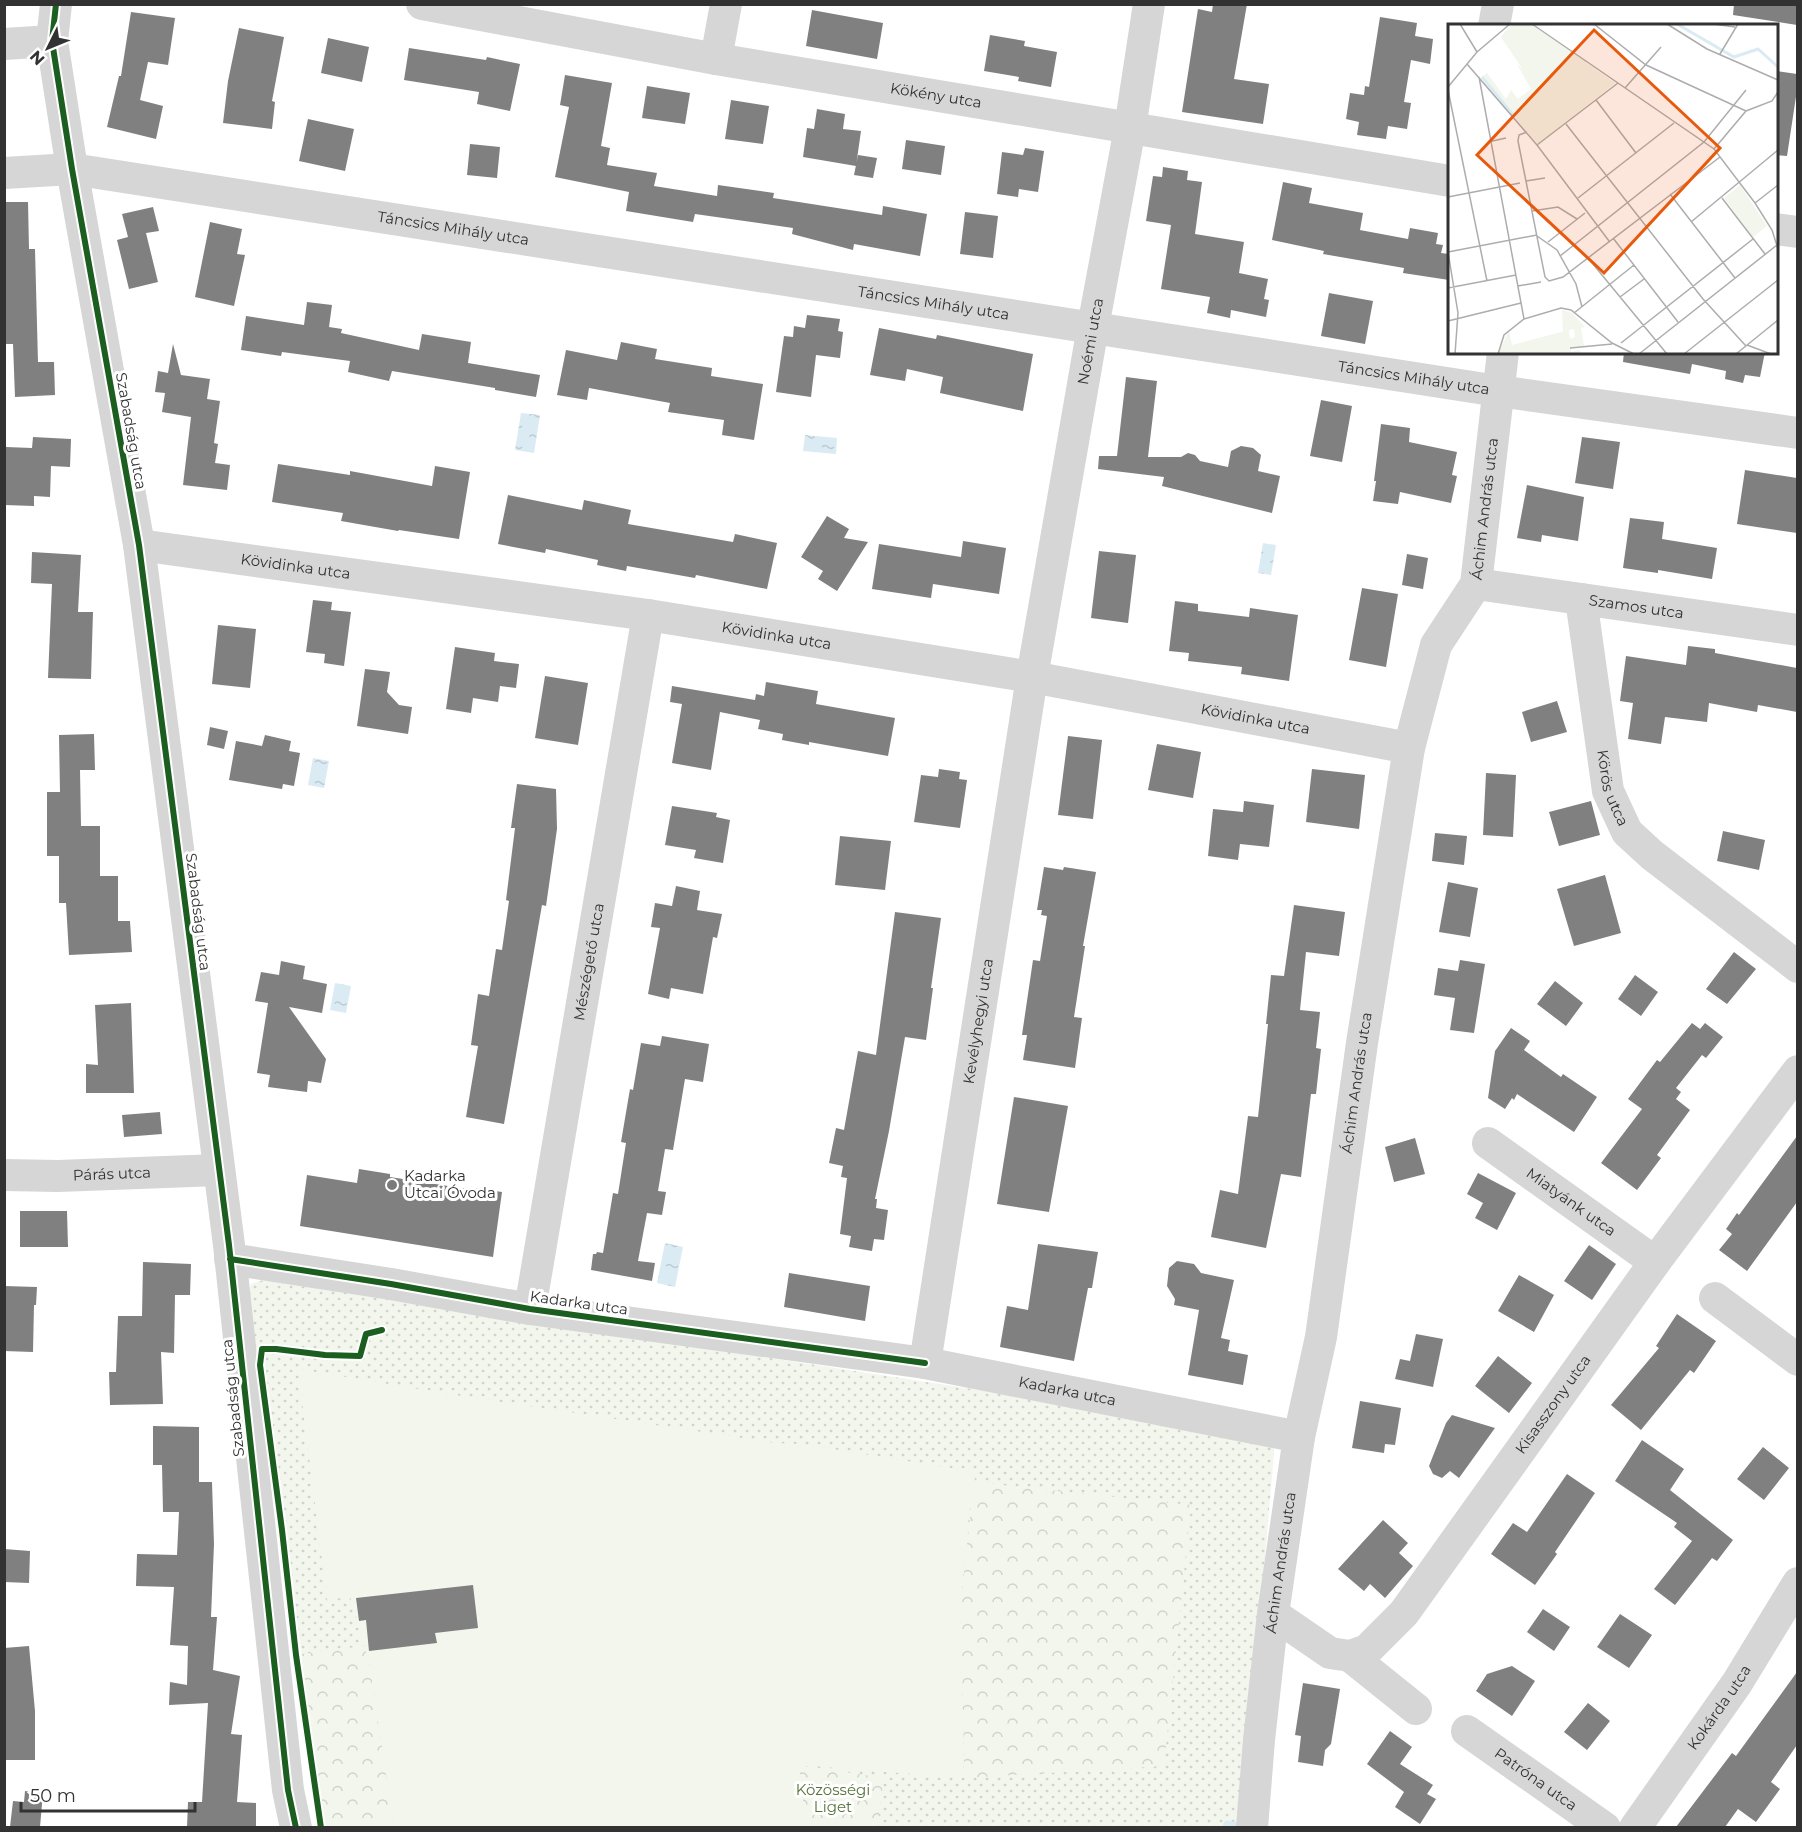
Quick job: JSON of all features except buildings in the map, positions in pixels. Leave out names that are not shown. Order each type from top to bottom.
[{"type":"street","name":"Szabadság utca","points":[[56,4],[52,41],[72,169],[139,545],[230,1259],[288,1790],[296,1827]]},
{"type":"street","name":"Kökény utca","points":[[422,4],[716,59],[1448,181]]},
{"type":"street","points":[[716,59],[726,4]]},
{"type":"street","name":"Noémi utca","points":[[1032,677],[1130,128],[1149,4]]},
{"type":"street","points":[[1494,24],[1498,4]]},
{"type":"street","points":[[4,44],[52,41]]},
{"type":"street","name":"Táncsics Mihály utca","points":[[4,173],[72,169],[1498,391],[1797,433]]},
{"type":"street","name":"Áchim András utca","points":[[1252,1827],[1273,1614],[1299,1437],[1321,1337],[1362,1043],[1409,748],[1436,645],[1476,584],[1503,354]]},
{"type":"street","name":"Kövidinka utca","points":[[139,545],[648,615],[1032,677],[1409,748]]},
{"type":"street","name":"Szamos utca","points":[[1476,584],[1797,630]]},
{"type":"street","name":"Körös utca","points":[[1581,599],[1608,791],[1627,832],[1652,855],[1797,968]]},
{"type":"street","name":"Mészégető utca","points":[[530,1309],[648,615]]},
{"type":"street","name":"Kevélyhegyi utca","points":[[925,1363],[1032,677]]},
{"type":"street","name":"Kisasszony utca","points":[[1350,1656],[1367,1650],[1404,1613],[1655,1262],[1797,1071]]},
{"type":"street","name":"Miatyánk utca","points":[[1488,1143],[1655,1262]]},
{"type":"street","name":"Párás utca","points":[[4,1175],[58,1176],[219,1170]]},
{"type":"street","name":"Kadarka utca","points":[[230,1259],[391,1284],[530,1309],[925,1363],[1299,1437]]},
{"type":"street","points":[[1715,1298],[1797,1360]]},
{"type":"street","name":"Kokárda utca","points":[[1635,1827],[1737,1683],[1797,1582]]},
{"type":"street","points":[[1273,1614],[1330,1653],[1350,1656],[1416,1709]]},
{"type":"street","name":"Patróna utca","points":[[1467,1731],[1605,1827]]},
{"type":"green space","points":[[263,1280],[1102,1409],[1275,1440],[1242,1827],[325,1827],[263,1371],[245,1305],[251,1284]]},
{"type":"green space","points":[[298,1369],[442,1393],[775,1443],[801,1444],[976,1472],[969,1515],[961,1600],[964,1778],[799,1765],[806,1827],[394,1827],[369,1660],[350,1597],[327,1600]]},
{"type":"green space","points":[[974,1482],[1191,1505],[1164,1766],[964,1778],[961,1600]]},
{"type":"green space","points":[[364,1646],[369,1660],[394,1827],[325,1827],[301,1654]]},
{"type":"green space","name":"Közösségi Liget","points":[[798,1765],[884,1778],[877,1827],[806,1827]]},
{"type":"water","points":[[521,413],[540,415],[534,453],[515,450]]},
{"type":"water","points":[[805,435],[837,438],[836,454],[803,451]]},
{"type":"water","points":[[1263,543],[1276,545],[1271,575],[1258,573]]},
{"type":"water","points":[[313,758],[329,761],[324,788],[308,785]]},
{"type":"water","points":[[335,983],[351,986],[346,1013],[330,1010]]},
{"type":"water","points":[[665,1243],[683,1247],[675,1287],[657,1283]]},
{"type":"waterway","points":[[1226,1828],[1227,1824],[1245,1827]]},
{"type":"cycle path","points":[[56,4],[52,41],[72,169],[139,545],[229,1245],[288,1790],[296,1828]]},
{"type":"cycle path","points":[[230,1259],[391,1284],[530,1309],[925,1363]]},
{"type":"cycle path","points":[[321,1828],[296,1655],[260,1365],[262,1349],[360,1356],[366,1334],[382,1330]]},
{"type":"place","name":"Kadarka Utcai Óvoda","points":[[392,1185]]}]
